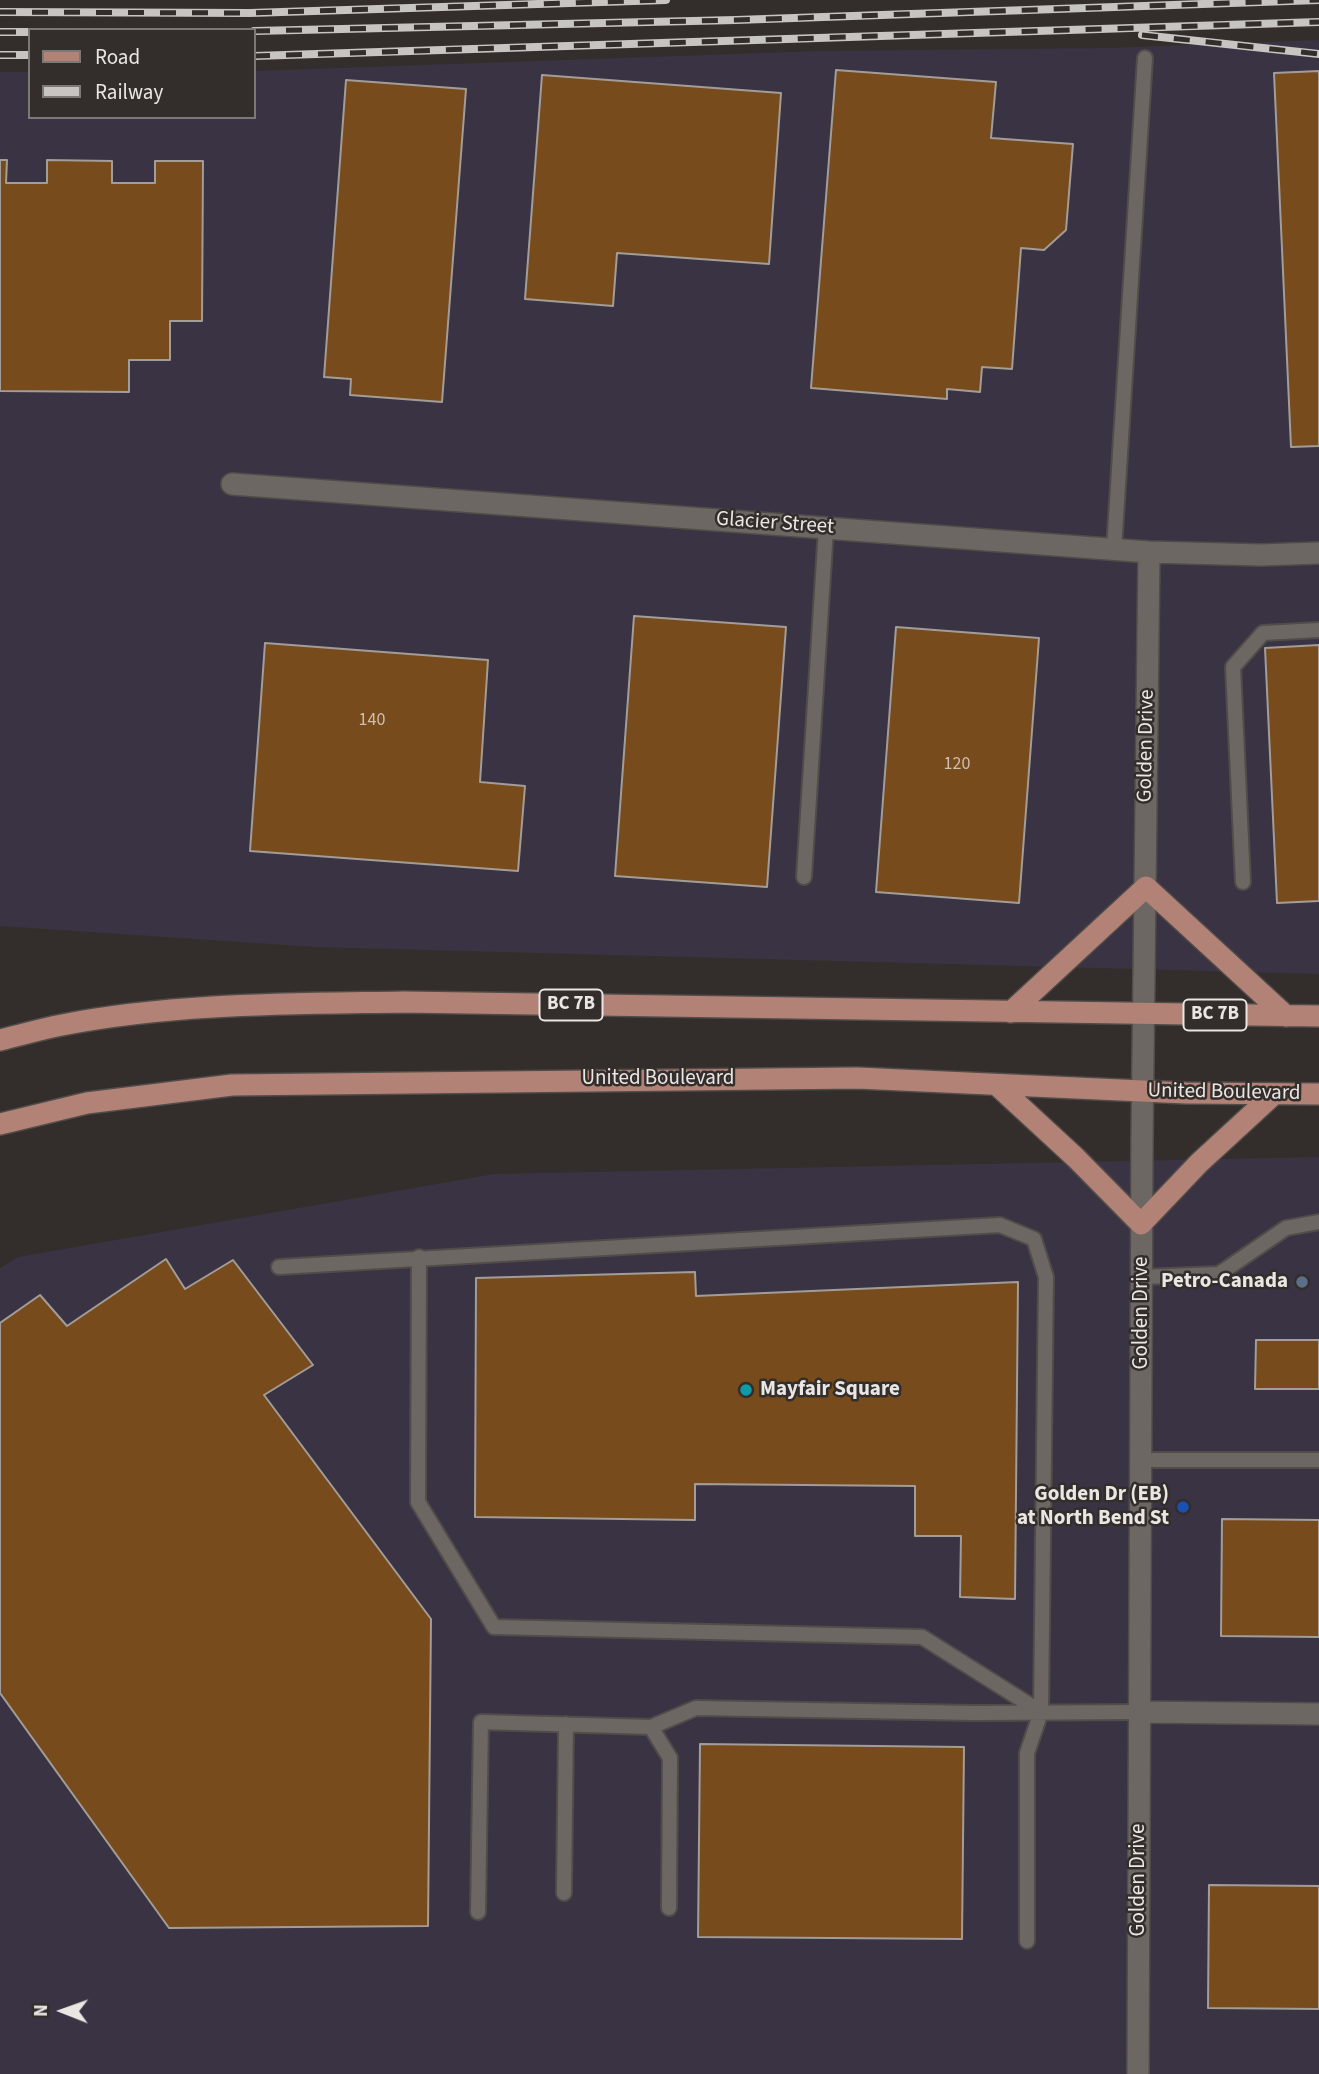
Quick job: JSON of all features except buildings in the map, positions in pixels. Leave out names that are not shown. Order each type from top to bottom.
[{"type":"main road","points":[[1011,1012],[1146,887],[1286,1016]]},
{"type":"main road","name":"BC 7B","points":[[0,1040],[62,1025],[166,1010],[254,1004],[403,1002],[1319,1016]]},
{"type":"main road","name":"United Boulevard","points":[[0,1125],[87,1103],[232,1085],[857,1078],[998,1086],[1319,1094]]},
{"type":"main road","points":[[998,1086],[1142,1224],[1199,1163],[1274,1094]]},
{"type":"street","name":"Glacier Street","points":[[232,484],[1149,552],[1261,555],[1319,553]]},
{"type":"street","name":"Golden Drive","points":[[1138,2074],[1142,1224],[1149,552]]},
{"type":"street","points":[[1141,1712],[1319,1714]]},
{"type":"lane","points":[[1114,549],[1144,58]]},
{"type":"lane","points":[[804,877],[826,528]]},
{"type":"lane","points":[[1243,882],[1233,667],[1263,633],[1319,630]]},
{"type":"lane","points":[[1142,1277],[1219,1274],[1286,1228],[1319,1222]]},
{"type":"lane","points":[[279,1267],[1000,1225],[1034,1238],[1046,1278],[1041,1712],[1027,1753],[1027,1941]]},
{"type":"lane","points":[[419,1257],[418,1502],[494,1627],[922,1637],[1041,1712]]},
{"type":"lane","points":[[1142,1460],[1319,1460]]},
{"type":"lane","points":[[478,1912],[481,1722],[651,1727],[696,1708],[975,1713],[1141,1712]]},
{"type":"lane","points":[[564,1893],[566,1724]]},
{"type":"lane","points":[[651,1727],[670,1758],[669,1908]]},
{"type":"shaded area","points":[[1319,40],[1319,974],[315,947],[0,926],[0,72],[28,72],[28,119],[256,119],[256,71],[818,51],[1109,48]]},
{"type":"shaded area","points":[[1319,1157],[1319,2074],[0,2074],[0,1268],[18,1257],[494,1174]]},
{"type":"railway","points":[[0,12],[250,13],[666,0]]},
{"type":"railway","points":[[256,31],[736,20],[1319,0]]},
{"type":"railway","points":[[256,56],[1319,22]]},
{"type":"railway","points":[[0,32],[28,32]]},
{"type":"railway","points":[[1142,35],[1319,54]]},
{"type":"railway","points":[[0,55],[28,55]]},
{"type":"place","name":"Petro-Canada","points":[[1302,1282]]},
{"type":"place","name":"Mayfair Square","points":[[746,1390]]},
{"type":"place","name":"Golden Dr (EB) at North Bend St","points":[[1183,1507]]}]
